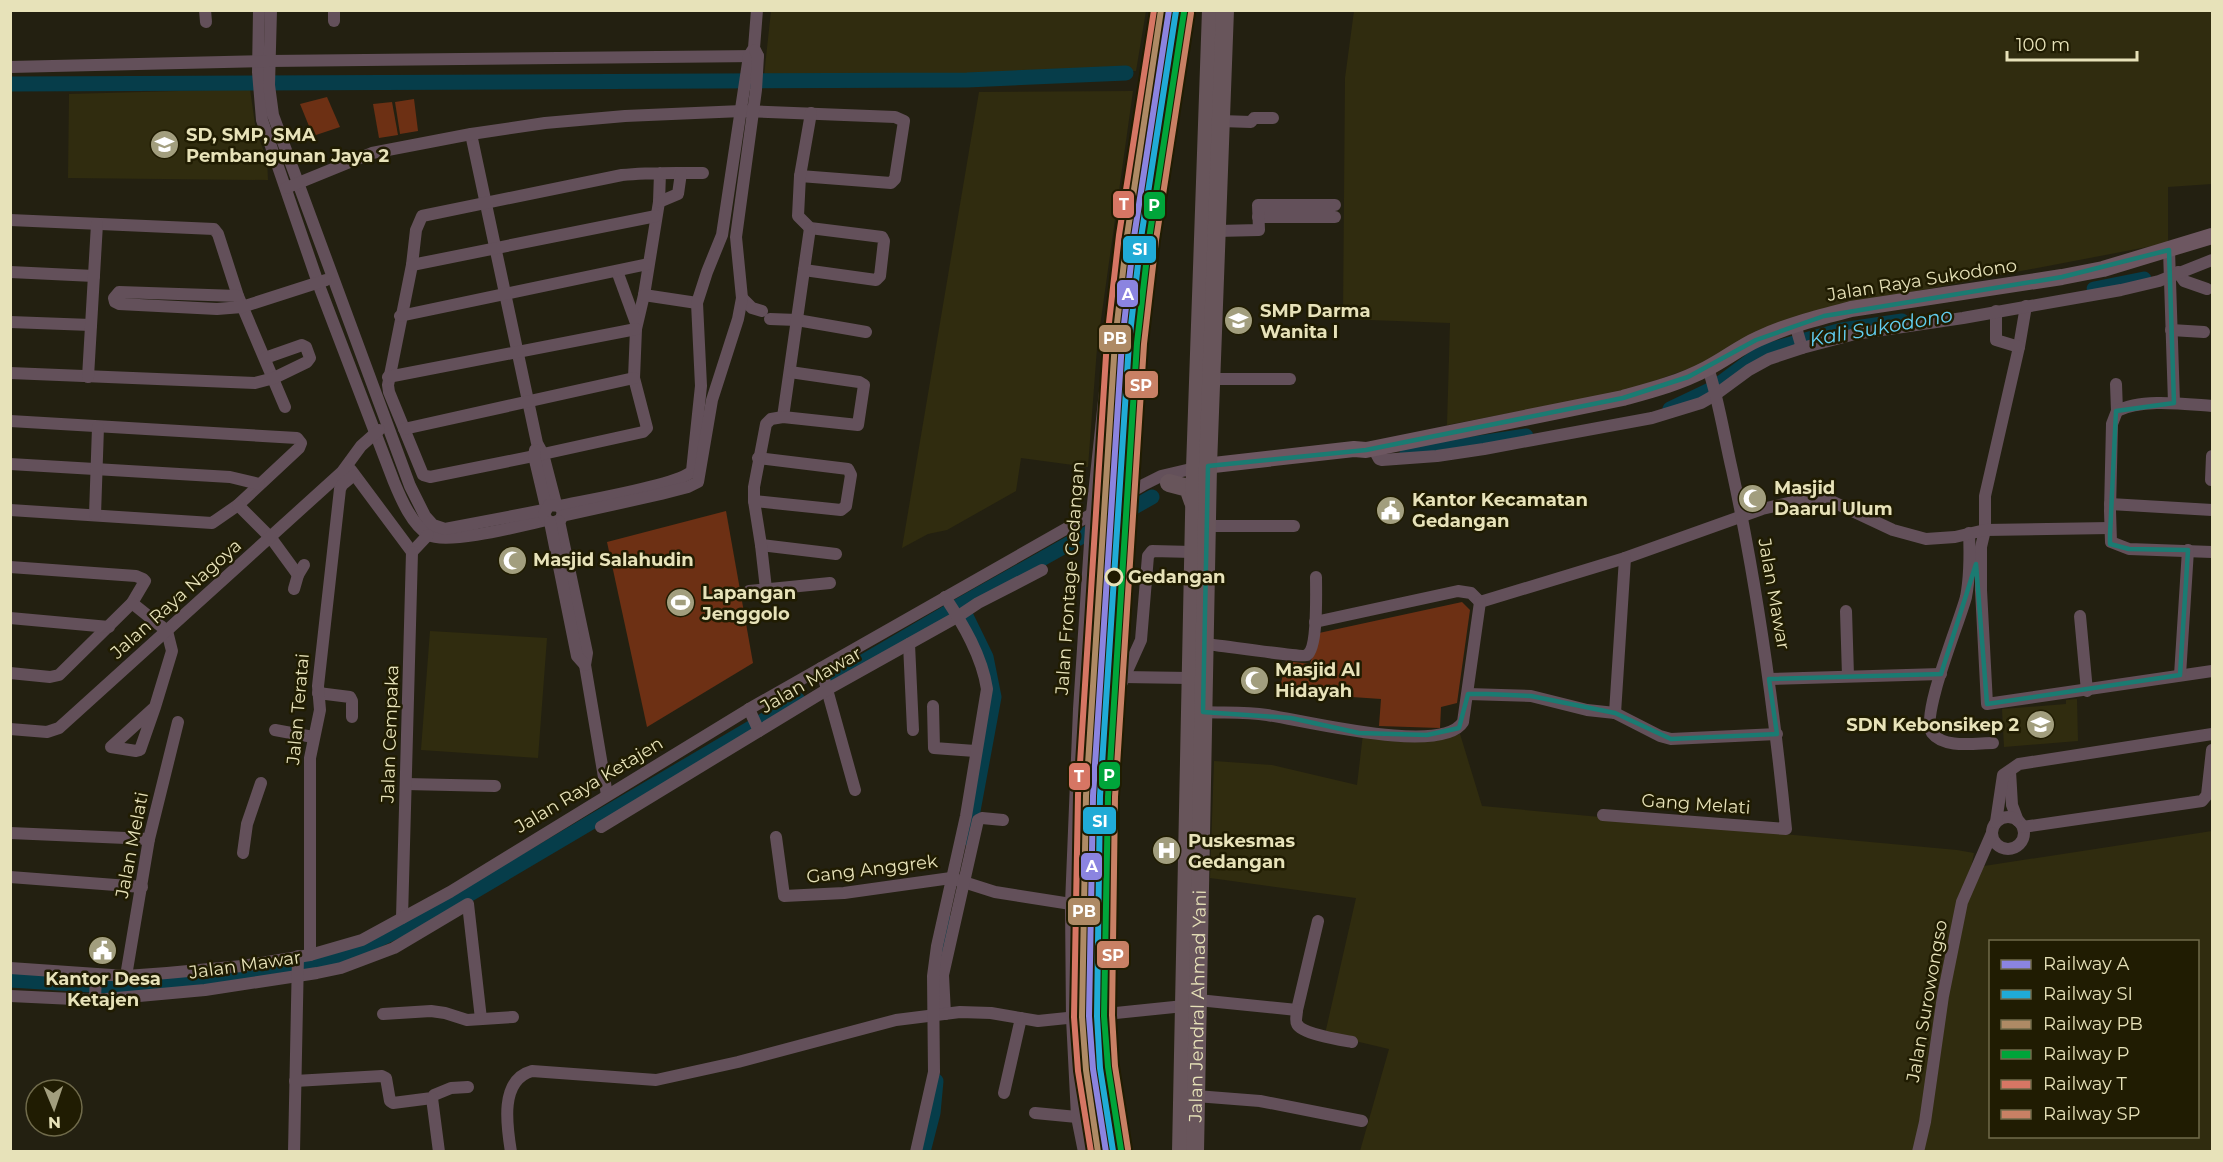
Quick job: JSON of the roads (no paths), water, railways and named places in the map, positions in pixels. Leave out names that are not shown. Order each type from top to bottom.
[{"type":"highway","points":[[1201,473],[1211,10]]},
{"type":"highway","points":[[1201,473],[1211,379],[1225,10]]},
{"type":"highway","name":"Jalan Jendral Ahmad Yani","points":[[1195,1152],[1196,1096],[1191,1003],[1190,678],[1194,510],[1201,473]]},
{"type":"highway","name":"Jalan Jendral Ahmad Yani","points":[[1181,1152],[1191,1003],[1203,712],[1207,526],[1201,473]]},
{"type":"highway","points":[[1169,483],[1188,488],[1194,510]]},
{"type":"main road","name":"Jalan Raya Sukodono","points":[[1201,473],[1355,457],[1370,449],[1623,398],[1709,372],[1756,340],[1851,309],[2094,271],[2169,253],[2212,236]]},
{"type":"street","points":[[259,10],[264,93],[271,108],[270,125],[286,188],[318,283],[405,505],[417,524],[428,535],[436,538],[447,538],[479,528],[660,489],[688,487],[698,482],[712,400],[738,319],[742,298],[736,237],[739,164]]},
{"type":"street","points":[[263,62],[271,10]]},
{"type":"street","points":[[660,489],[684,478],[692,471],[700,394],[697,303],[722,235],[739,164],[751,90],[757,10]]},
{"type":"street","name":"Jalan Frontage Gedangan","points":[[1084,1152],[1077,1118],[1072,1018],[1071,904],[1079,709],[1091,524],[1120,250],[1156,10]]},
{"type":"street","points":[[10,67],[263,62],[753,60]]},
{"type":"street","points":[[286,188],[372,153],[471,134],[588,119],[747,111],[895,117],[900,118],[905,124],[895,179],[891,183],[800,176]]},
{"type":"street","points":[[804,270],[876,280],[880,276],[884,241],[882,237],[810,228],[798,216],[800,176],[811,113]]},
{"type":"street","points":[[1221,121],[1251,122],[1254,118],[1273,118]]},
{"type":"street","points":[[270,125],[299,183],[418,505],[430,523],[436,527],[479,528]]},
{"type":"street","points":[[471,134],[553,513],[566,579],[577,656],[585,665],[606,795]]},
{"type":"street","points":[[660,173],[659,202],[644,295],[636,326],[634,378],[647,423],[643,432],[538,451],[427,476],[422,472],[389,392],[388,377],[412,265],[416,230],[423,215],[622,175],[660,173],[703,173]]},
{"type":"street","points":[[659,202],[678,194],[681,173]]},
{"type":"street","points":[[1217,231],[1259,230],[1258,205],[1335,211]]},
{"type":"street","points":[[412,265],[656,216]]},
{"type":"street","points":[[10,220],[214,229],[218,234],[240,301],[285,407]]},
{"type":"street","points":[[88,377],[97,224]]},
{"type":"street","points":[[783,417],[790,372],[792,320],[804,270],[810,228]]},
{"type":"street","points":[[722,235],[736,237]]},
{"type":"street","points":[[2169,253],[2173,274],[2171,330],[2174,403]]},
{"type":"street","points":[[1370,449],[1382,460],[1437,456],[1652,418],[1690,407],[1749,370],[1801,346],[1855,334],[2121,290],[2212,260]]},
{"type":"street","points":[[400,316],[648,264]]},
{"type":"street","points":[[617,271],[636,326]]},
{"type":"street","points":[[10,272],[94,276]]},
{"type":"street","points":[[2173,274],[2184,281],[2207,289]]},
{"type":"street","points":[[240,301],[217,295],[134,299],[217,309],[240,301],[318,283],[332,277]]},
{"type":"street","points":[[217,295],[217,309]]},
{"type":"street","points":[[644,295],[697,303]]},
{"type":"street","points":[[742,298],[752,308],[766,315]]},
{"type":"street","points":[[1994,743],[1942,741],[1931,731],[1929,716],[1965,598],[1984,496],[2019,347],[2026,306]]},
{"type":"street","points":[[1996,312],[1996,340],[2019,347]]},
{"type":"street","points":[[738,319],[766,315],[866,332]]},
{"type":"street","points":[[10,322],[91,325]]},
{"type":"street","points":[[388,377],[636,326]]},
{"type":"street","points":[[1795,327],[1801,346]]},
{"type":"street","points":[[2171,330],[2204,332]]},
{"type":"street","points":[[10,373],[253,383],[274,378],[308,362],[309,356],[306,347],[300,345],[265,358]]},
{"type":"street","points":[[700,372],[719,374]]},
{"type":"street","points":[[766,589],[754,501],[758,458],[768,421],[783,417],[856,426],[860,423],[863,383],[790,372]]},
{"type":"street","name":"Jalan Mawar","points":[[1709,372],[1742,515],[1758,600],[1786,829]]},
{"type":"street","points":[[404,429],[634,378]]},
{"type":"street","points":[[1211,379],[1290,379]]},
{"type":"street","points":[[2116,384],[2117,411],[2112,424],[2111,542],[2123,548],[2212,552]]},
{"type":"street","points":[[2117,411],[2130,406],[2174,403],[2212,406]]},
{"type":"street","points":[[10,421],[297,438],[301,441],[299,448],[238,505],[214,522],[10,510]]},
{"type":"street","points":[[95,515],[98,427]]},
{"type":"street","name":"Jalan Raya Nagoya","points":[[10,729],[47,732],[59,728],[342,472],[352,468],[361,446],[377,438],[388,428]]},
{"type":"street","points":[[2211,480],[2212,456]]},
{"type":"street","points":[[754,501],[841,510],[846,506],[851,475],[848,469],[758,458]]},
{"type":"street","points":[[10,464],[230,477],[259,484]]},
{"type":"street","points":[[352,468],[412,552],[428,535]]},
{"type":"street","name":"Jalan Teratai","points":[[294,1152],[295,1081],[310,758],[320,710],[318,693],[340,489],[352,468]]},
{"type":"street","name":"Jalan Raya Ketajen","points":[[1143,485],[1169,483],[1201,473]]},
{"type":"street","name":"Jalan Raya Ketajen","points":[[10,968],[96,976],[204,981],[301,964],[351,945],[390,938],[402,918],[459,901],[606,795],[822,669],[951,607],[1091,524],[1143,485],[1161,476],[1201,473]]},
{"type":"street","points":[[1480,602],[1625,558],[1742,515],[1774,505],[1806,499],[1817,498],[1831,501],[1893,530],[1926,539],[1955,537],[1979,531],[2110,528]]},
{"type":"street","points":[[2110,504],[2212,510]]},
{"type":"street","points":[[238,505],[301,570],[294,589]]},
{"type":"street","points":[[1207,526],[1294,526]]},
{"type":"street","points":[[1979,531],[1982,547],[1980,590],[1987,704],[2212,671]]},
{"type":"street","points":[[761,544],[836,554]]},
{"type":"street","points":[[2180,675],[2188,550]]},
{"type":"street","points":[[1119,1152],[1098,1015],[1099,879],[1110,746],[1118,691],[1141,640],[1150,553],[1152,551],[1193,552]]},
{"type":"street","name":"Jalan Cempaka","points":[[402,918],[412,552]]},
{"type":"street","points":[[1616,713],[1625,558]]},
{"type":"street","points":[[10,567],[144,579],[144,584],[132,603],[57,676],[50,678],[10,673]]},
{"type":"street","name":"Jalan Mawar","points":[[602,827],[827,687],[909,644],[951,607],[978,603],[1042,570]]},
{"type":"street","points":[[1204,644],[1299,657],[1306,656],[1311,651],[1315,622],[1316,577]]},
{"type":"street","points":[[749,591],[830,583]]},
{"type":"street","points":[[1203,712],[1259,714],[1377,735],[1427,735],[1454,731],[1459,728],[1463,722],[1468,694],[1480,602],[1471,592],[1458,591],[1315,622]]},
{"type":"street","points":[[132,603],[167,631],[172,651],[155,707]]},
{"type":"street","points":[[951,607],[978,657],[985,674],[987,689],[975,751],[958,881]]},
{"type":"street","points":[[1846,611],[1848,676]]},
{"type":"street","points":[[2080,616],[2087,691]]},
{"type":"street","points":[[10,618],[109,627]]},
{"type":"street","points":[[909,644],[913,730]]},
{"type":"street","points":[[822,669],[855,790]]},
{"type":"street","points":[[1769,679],[1941,674]]},
{"type":"street","points":[[1123,676],[1190,678]]},
{"type":"street","points":[[318,693],[351,698],[352,717]]},
{"type":"street","points":[[1468,694],[1531,696],[1587,710],[1616,713],[1660,736],[1671,739],[1776,734]]},
{"type":"street","points":[[933,706],[934,748],[975,751]]},
{"type":"street","points":[[749,711],[759,729]]},
{"type":"street","name":"Jalan Melati","points":[[126,976],[149,839],[178,723]]},
{"type":"street","points":[[276,730],[314,737]]},
{"type":"street","points":[[2212,734],[2019,764],[2010,771],[2012,805],[2021,824],[2024,836],[2013,848],[2005,848],[1994,840],[1994,828],[2002,818],[2011,817],[2021,824],[2202,801],[2207,795],[2212,750]]},
{"type":"street","name":"Jalan Surowongso","points":[[1918,1152],[1925,1122],[1943,996],[1962,902],[1994,828],[2003,775],[2010,771]]},
{"type":"street","points":[[243,853],[246,824],[261,783]]},
{"type":"street","points":[[406,784],[495,786]]},
{"type":"street","name":"Gang Melati","points":[[1603,815],[1786,829]]},
{"type":"street","points":[[916,1152],[934,1072],[939,1014],[934,963],[978,820],[982,818],[1003,820]]},
{"type":"street","points":[[10,833],[149,839]]},
{"type":"street","name":"Gang Anggrek","points":[[776,837],[784,896],[844,893],[958,881]]},
{"type":"street","points":[[1980,860],[2005,848]]},
{"type":"street","points":[[10,877],[142,887]]},
{"type":"street","points":[[958,881],[994,892],[1071,904]]},
{"type":"street","points":[[459,901],[481,1019]]},
{"type":"street","name":"Jalan Mawar","points":[[10,996],[95,999],[301,964],[341,968],[390,938],[459,901]]},
{"type":"street","points":[[1318,921],[1296,1023],[1311,1033],[1352,1042]]},
{"type":"street","points":[[95,999],[96,976]]},
{"type":"street","points":[[511,1152],[507,1119],[510,1093],[519,1078],[527,1072],[542,1071],[648,1080],[664,1079],[896,1020],[960,1012],[991,1013],[1038,1020],[1191,1003],[1297,1010]]},
{"type":"street","points":[[383,1014],[431,1011],[461,1019],[513,1017]]},
{"type":"street","points":[[1004,1093],[1021,1018]]},
{"type":"street","points":[[295,1081],[382,1076],[386,1080],[392,1103],[432,1098],[442,1091],[468,1087]]},
{"type":"street","points":[[1196,1096],[1260,1101],[1362,1121]]},
{"type":"street","points":[[432,1098],[439,1152]]},
{"type":"street","points":[[1035,1113],[1077,1118]]},
{"type":"waterway","points":[[10,84],[967,80],[1126,73]]},
{"type":"waterway","name":"Kali Sukodono","points":[[2094,289],[2144,279]]},
{"type":"waterway","name":"Kali Sukodono","points":[[1670,409],[1714,388],[1762,352],[1842,330],[1902,321]]},
{"type":"waterway","name":"Kali Sukodono","points":[[1407,454],[1526,436]]},
{"type":"waterway","points":[[834,679],[1152,497]]},
{"type":"waterway","points":[[965,614],[986,657],[994,697],[968,838]]},
{"type":"waterway","points":[[10,980],[124,987],[195,980],[346,955],[446,908],[798,700]]},
{"type":"waterway","points":[[939,970],[949,923]]},
{"type":"waterway","points":[[923,1152],[933,1113],[936,1081]]},
{"type":"rail line","name":"T","points":[[1091,1152],[1078,1071],[1074,1017],[1078,795],[1107,340],[1119,235],[1154,10]]},
{"type":"rail line","name":"PB","points":[[1098,1152],[1086,1070],[1082,1017],[1086,796],[1115,341],[1127,236],[1161,10]]},
{"type":"rail line","name":"A","points":[[1106,1152],[1093,1069],[1089,1016],[1093,796],[1122,342],[1134,237],[1169,10]]},
{"type":"rail line","name":"SI","points":[[1113,1151],[1100,1068],[1097,1016],[1100,796],[1129,343],[1141,238],[1176,11]]},
{"type":"rail line","name":"P","points":[[1121,1150],[1108,1067],[1104,1016],[1108,797],[1137,343],[1149,239],[1184,12]]},
{"type":"rail line","name":"SP","points":[[1128,1149],[1115,1066],[1112,1015],[1115,797],[1144,344],[1156,240],[1191,13]]},
{"type":"place","name":"SD, SMP, SMA Pembangunan Jaya 2","points":[[165,145]]},
{"type":"place","name":"SMP Darma Wanita I","points":[[1239,321]]},
{"type":"place","name":"Masjid Daarul Ulum","points":[[1753,498]]},
{"type":"place","name":"Kantor Kecamatan Gedangan","points":[[1391,510]]},
{"type":"place","name":"Masjid Salahudin","points":[[512,560]]},
{"type":"place","name":"Gedangan","points":[[1114,577]]},
{"type":"place","name":"Lapangan Jenggolo","points":[[681,603]]},
{"type":"place","name":"Masjid Al Hidayah","points":[[1254,680]]},
{"type":"place","name":"SDN Kebonsikep 2","points":[[2040,725]]},
{"type":"place","name":"Puskesmas Gedangan","points":[[1167,851]]},
{"type":"place","name":"Kantor Desa Ketajen","points":[[103,950]]}]
